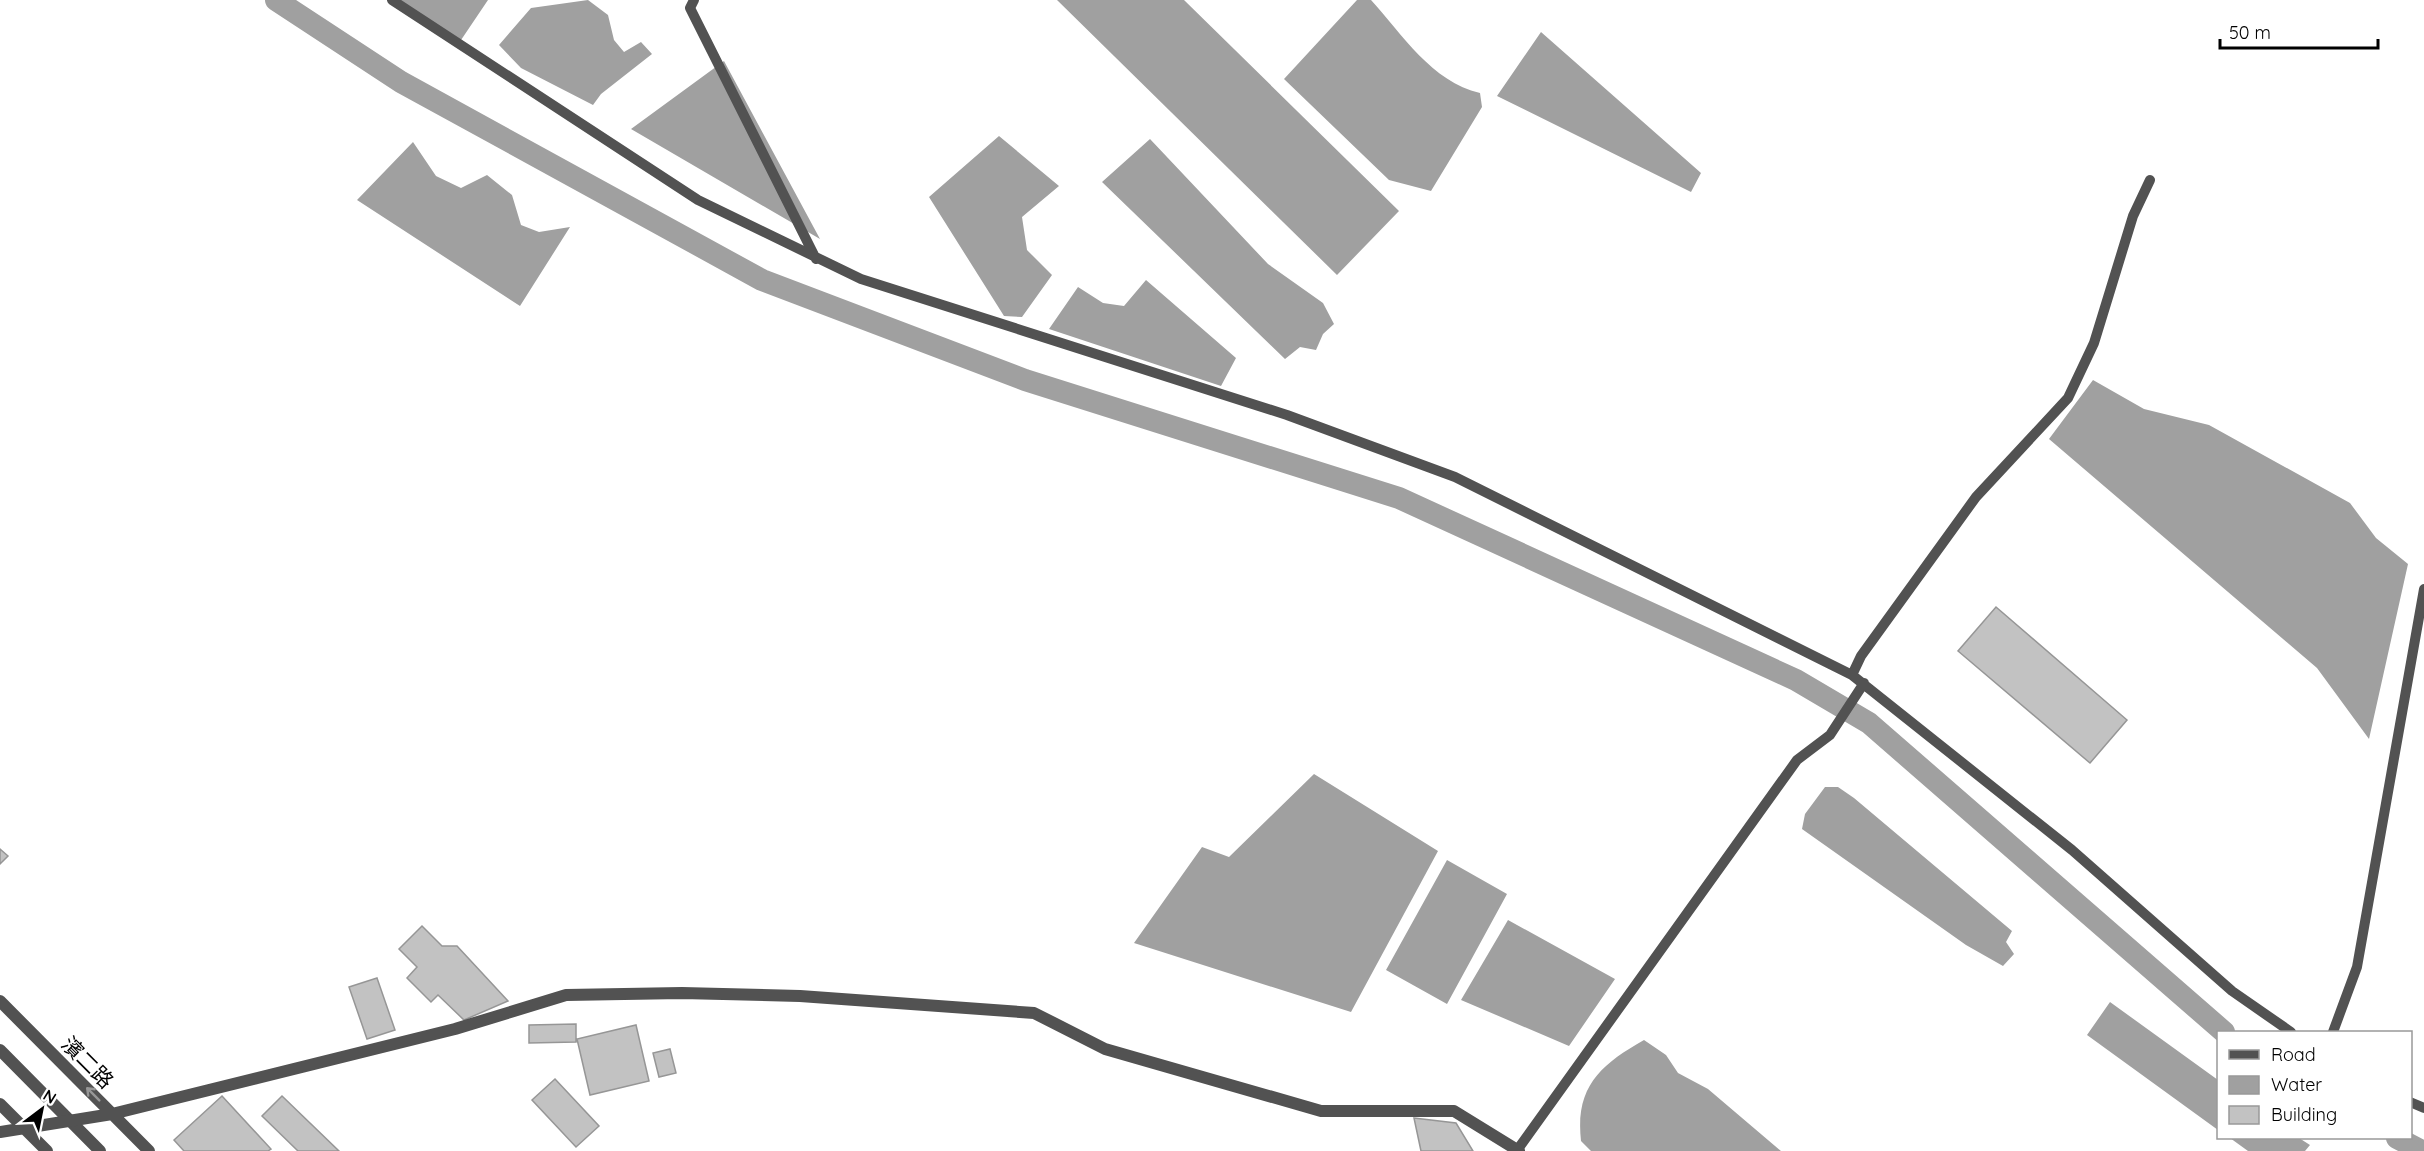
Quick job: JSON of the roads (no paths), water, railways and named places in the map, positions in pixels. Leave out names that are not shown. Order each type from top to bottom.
[{"type":"street","points":[[0,1132],[112,1114],[455,1029],[566,995],[682,993],[800,996],[1034,1013],[1105,1049],[1320,1110],[1454,1111],[1518,1150]]},
{"type":"street","name":"濱二路","points":[[0,1000],[149,1151]]},
{"type":"street","points":[[0,1050],[100,1151]]},
{"type":"street","points":[[0,1104],[47,1151]]},
{"type":"lane","points":[[392,0],[698,200],[816,259],[861,279],[1287,415],[1455,477],[1851,675],[2072,850],[2232,991],[2290,1031]]},
{"type":"lane","points":[[694,0],[690,8],[816,259]]},
{"type":"lane","points":[[1851,675],[1861,656],[1976,497],[2068,398],[2094,343],[2133,216],[2150,180]]},
{"type":"lane","points":[[2332,1031],[2356,967],[2424,589]]},
{"type":"lane","points":[[1518,1150],[1797,760],[1830,735],[1864,683]]},
{"type":"water","points":[[394,0],[488,0],[459,43]]},
{"type":"water","points":[[588,0],[608,15],[614,40],[624,52],[641,42],[652,54],[601,94],[593,105],[521,68],[499,45],[531,8]]},
{"type":"water","points":[[1057,0],[1184,0],[1399,211],[1337,275]]},
{"type":"water","points":[[1357,0],[1371,0],[1419,55],[1447,79],[1480,93],[1482,107],[1431,191],[1389,180],[1284,79]]},
{"type":"water","points":[[1541,32],[1701,173],[1691,192],[1497,96]]},
{"type":"water","points":[[724,61],[820,239],[631,129]]},
{"type":"water","points":[[999,136],[1059,186],[1022,217],[1027,250],[1052,275],[1022,317],[1004,316],[929,197]]},
{"type":"water","points":[[1150,139],[1268,264],[1323,303],[1334,324],[1323,334],[1316,350],[1300,347],[1285,359],[1102,182]]},
{"type":"water","points":[[413,142],[436,176],[461,188],[487,175],[512,195],[521,225],[539,232],[570,227],[520,306],[357,200]]},
{"type":"water","points":[[1146,280],[1236,358],[1221,386],[1049,329],[1078,287],[1103,303],[1124,306]]},
{"type":"water","points":[[2093,380],[2144,409],[2209,425],[2350,503],[2376,538],[2408,564],[2369,739],[2317,668],[2049,439]]},
{"type":"water","points":[[1314,774],[1438,851],[1351,1012],[1134,943],[1202,847],[1229,857]]},
{"type":"water","points":[[1825,787],[1838,787],[1854,798],[2012,931],[2006,942],[2014,954],[2003,966],[1966,945],[1802,829],[1805,814]]},
{"type":"water","points":[[1447,860],[1507,894],[1447,1004],[1386,970]]},
{"type":"water","points":[[1508,920],[1615,979],[1569,1046],[1461,1000]]},
{"type":"water","points":[[2110,1002],[2217,1079],[2217,1129],[2087,1035]]},
{"type":"water","points":[[1644,1040],[1666,1055],[1678,1073],[1708,1089],[1781,1151],[1591,1151],[1581,1141],[1580,1122],[1587,1092],[1603,1069],[1628,1049]]},
{"type":"water","points":[[2231,1139],[2301,1139],[2310,1145],[2305,1151],[2248,1151]]},
{"type":"waterway","points":[[276,0],[401,82],[762,280],[1025,380],[1399,498],[1796,680],[1869,723],[2223,1031]]},
{"type":"waterway","points":[[2399,1139],[2422,1151]]}]
